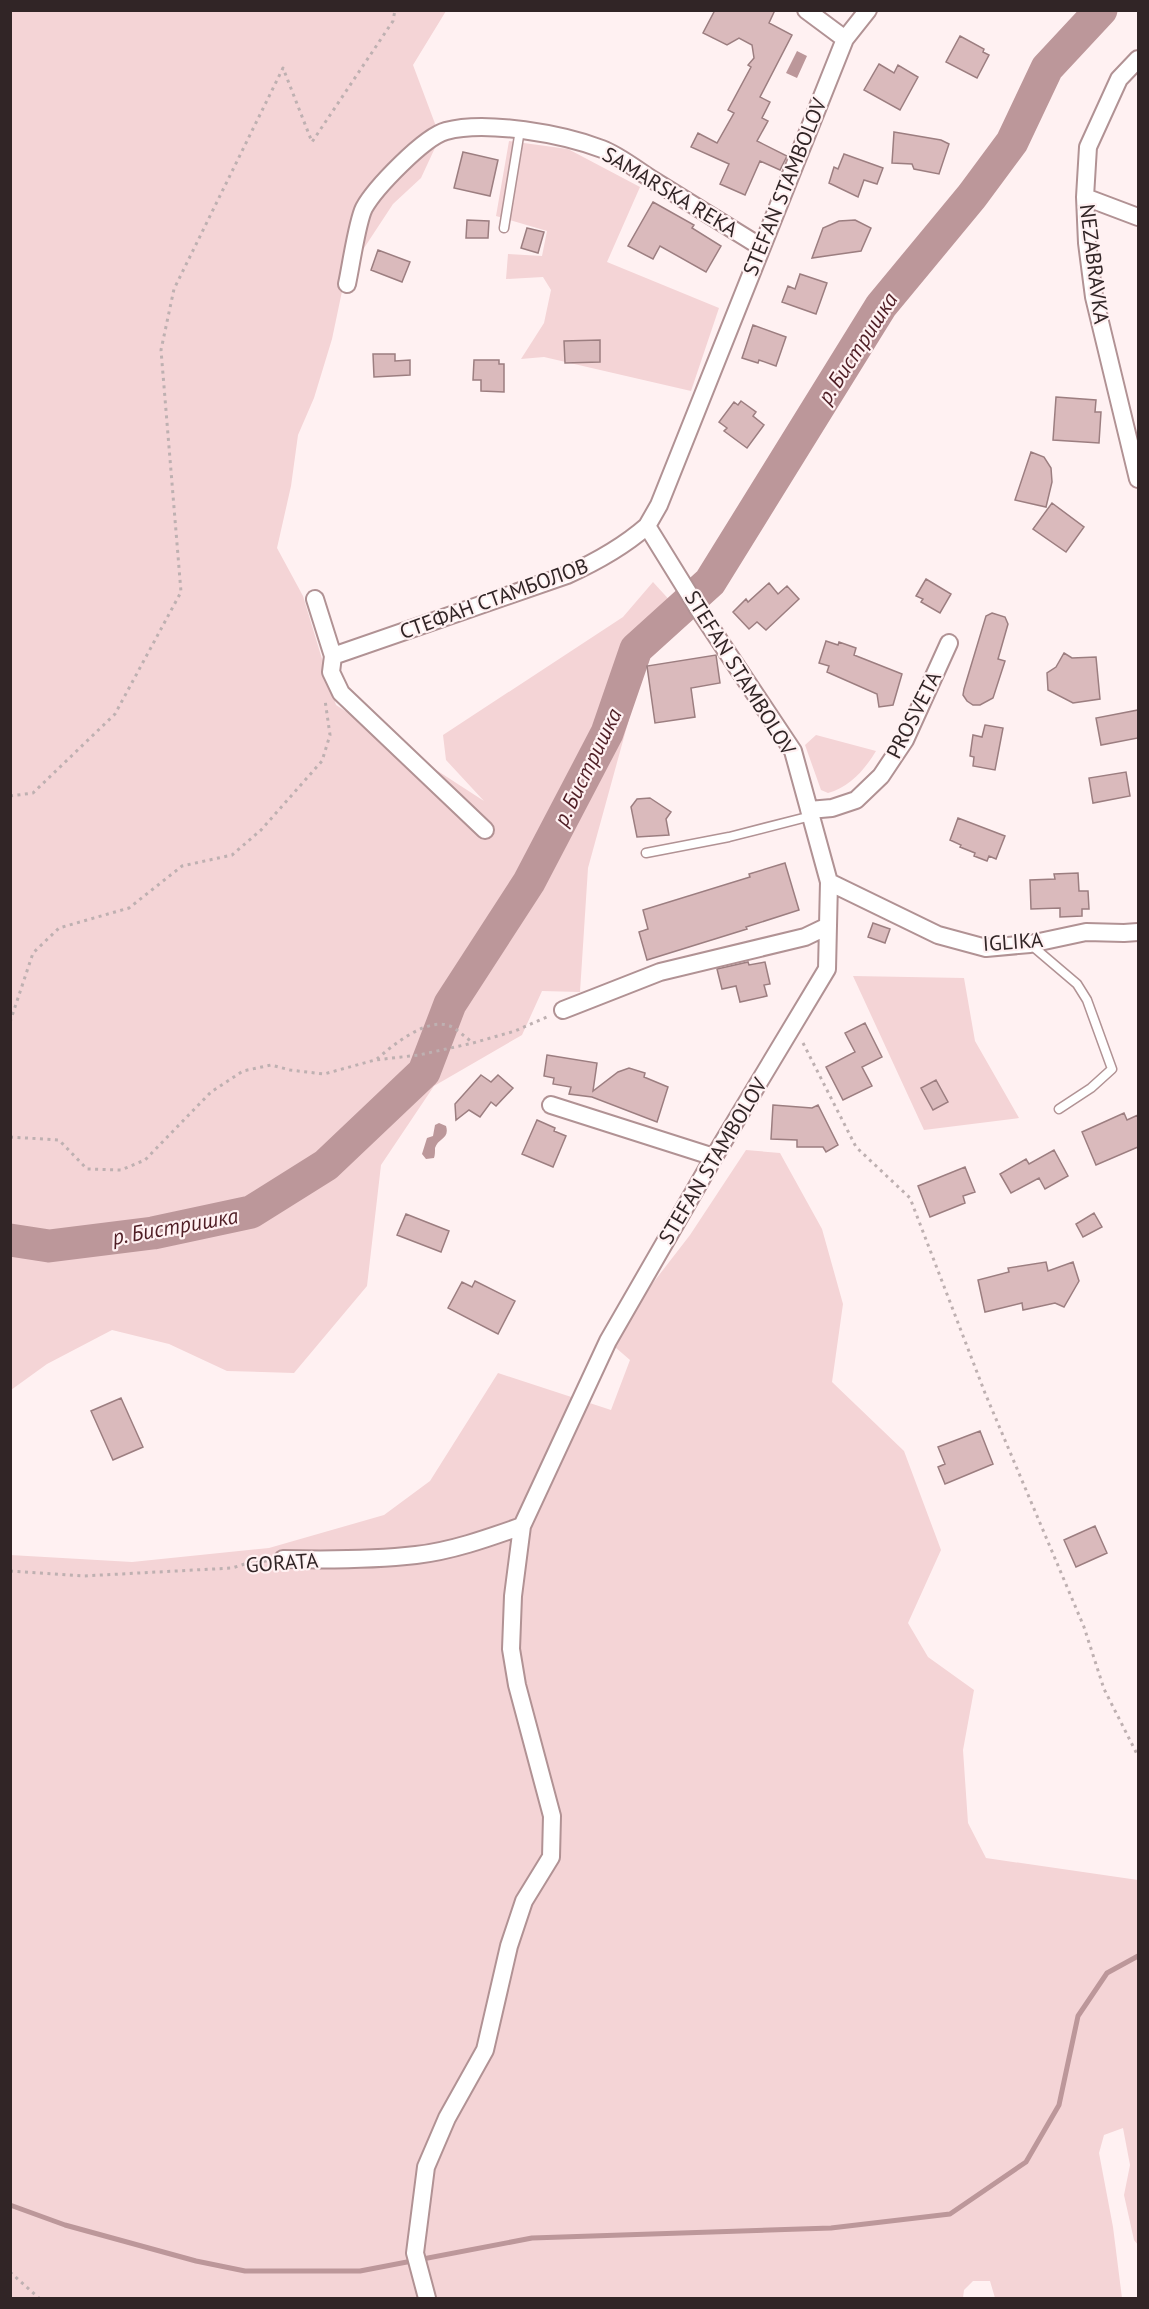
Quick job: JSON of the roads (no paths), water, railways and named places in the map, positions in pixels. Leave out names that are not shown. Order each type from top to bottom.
[{"type":"street","points":[[806,10],[845,39]]},
{"type":"street","name":"STEFAN STAMBOLOV","points":[[427,2298],[415,2253],[426,2167],[447,2118],[485,2050],[509,1946],[524,1901],[551,1857],[552,1816],[517,1685],[511,1649],[513,1596],[522,1526],[608,1341],[714,1157],[827,969],[829,882],[793,752],[699,610],[647,526],[659,505],[845,39],[868,10]]},
{"type":"street","name":"NEZABRAVKA","points":[[1138,59],[1119,80],[1088,147],[1085,197],[1087,243],[1094,297],[1138,479]]},
{"type":"street","name":"SAMARSKA REKA","points":[[347,284],[363,209],[383,182],[401,163],[443,131],[465,127],[520,130],[572,139],[604,150],[761,247]]},
{"type":"street","points":[[1085,197],[1138,217]]},
{"type":"street","name":"СТЕФАН СТАМБОЛОВ","points":[[333,656],[567,575],[599,561],[634,538],[647,526]]},
{"type":"street","points":[[315,599],[333,656],[331,672],[342,693],[485,830]]},
{"type":"street","name":"PROSVETA","points":[[810,813],[856,800],[881,776],[905,740],[949,643]]},
{"type":"street","name":"IGLIKA","points":[[829,882],[938,935],[986,948],[1030,944],[1086,932],[1138,932]]},
{"type":"street","points":[[563,1010],[660,972],[805,937],[828,926]]},
{"type":"street","points":[[551,1105],[714,1157]]},
{"type":"street","name":"GORATA","points":[[283,1559],[325,1560],[418,1555],[480,1541],[522,1526]]},
{"type":"lane","points":[[504,228],[520,130]]},
{"type":"lane","points":[[646,854],[729,837],[810,813]]},
{"type":"lane","points":[[1030,944],[1077,984],[1087,1000],[1112,1069],[1091,1088],[1059,1109]]},
{"type":"waterway","name":"р. Бистришка","points":[[10,1240],[49,1246],[153,1233],[251,1212],[326,1165],[424,1072],[450,1004],[529,882],[607,733],[636,649],[710,582],[881,306],[972,196],[1012,142],[1047,68],[1101,10]]},
{"type":"waterway","points":[[10,2205],[65,2225],[196,2261],[245,2271],[360,2271],[532,2238],[831,2228],[950,2214],[1026,2162],[1059,2105],[1078,2016],[1107,1973],[1138,1956]]}]
